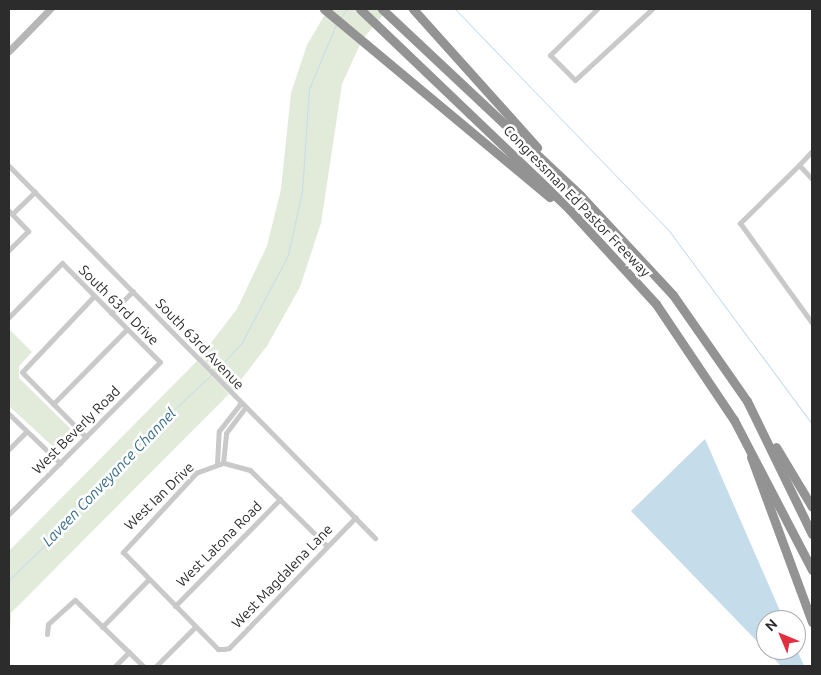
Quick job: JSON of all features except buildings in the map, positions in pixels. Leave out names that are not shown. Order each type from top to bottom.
[{"type":"highway","name":"Congressman Ed Pastor Freeway","points":[[361,9],[569,209],[656,304],[696,358],[746,440],[812,570]]},
{"type":"highway","name":"Congressman Ed Pastor Freeway","points":[[382,9],[580,196],[689,315],[758,420],[812,534]]},
{"type":"highway","points":[[413,9],[580,196]]},
{"type":"highway","points":[[326,10],[527,180],[569,209]]},
{"type":"highway","points":[[758,420],[812,507]]},
{"type":"highway","points":[[746,440],[812,622]]},
{"type":"main road","points":[[9,51],[50,9]]},
{"type":"street","points":[[597,9],[550,55],[575,80],[652,9]]},
{"type":"street","points":[[812,152],[740,224],[812,323]]},
{"type":"street","points":[[799,165],[812,179]]},
{"type":"street","name":"South 63rd Avenue","points":[[9,166],[375,538]]},
{"type":"street","points":[[9,250],[28,231],[10,213],[35,192]]},
{"type":"street","name":"South 63rd Drive","points":[[9,317],[62,263],[160,362]]},
{"type":"street","points":[[111,313],[133,291]]},
{"type":"street","points":[[86,437],[22,372],[94,296]]},
{"type":"street","points":[[53,404],[127,329]]},
{"type":"street","name":"West Beverly Road","points":[[9,514],[160,362]]},
{"type":"street","points":[[243,405],[219,432],[220,464],[250,470],[327,546]]},
{"type":"street","points":[[9,414],[60,464]]},
{"type":"street","points":[[9,449],[26,431]]},
{"type":"street","name":"West Ian Drive","points":[[148,580],[122,552],[196,473],[220,464]]},
{"type":"street","name":"West Latona Road","points":[[175,606],[280,499]]},
{"type":"street","name":"West Magdalena Lane","points":[[195,627],[218,649],[224,649],[356,518]]},
{"type":"street","points":[[102,627],[148,580],[195,627],[156,666]]},
{"type":"street","points":[[47,634],[48,624],[75,600],[143,666]]},
{"type":"street","points":[[115,666],[128,652]]},
{"type":"green space","points":[[328,9],[388,9],[362,40],[342,84],[321,223],[300,287],[267,346],[233,390],[200,357],[237,309],[267,246],[281,189],[291,93],[307,45]]},
{"type":"green space","points":[[9,329],[32,352],[19,366],[19,378],[77,435],[61,454],[9,406]]},
{"type":"green space","points":[[197,361],[229,394],[11,613],[9,655],[9,551]]},
{"type":"water","points":[[705,439],[780,610],[756,610],[756,640],[631,511]]},
{"type":"water","points":[[775,660],[801,660],[804,666],[781,666]]},
{"type":"waterway","name":"Laveen Conveyance Channel","points":[[341,17],[347,9]]},
{"type":"waterway","points":[[455,9],[670,232],[812,424]]},
{"type":"waterway","name":"Laveen Conveyance Channel","points":[[217,370],[242,342],[288,255],[302,191],[309,89],[336,24]]},
{"type":"waterway","name":"Laveen Conveyance Channel","points":[[9,580],[91,500],[147,435],[211,375]]}]
